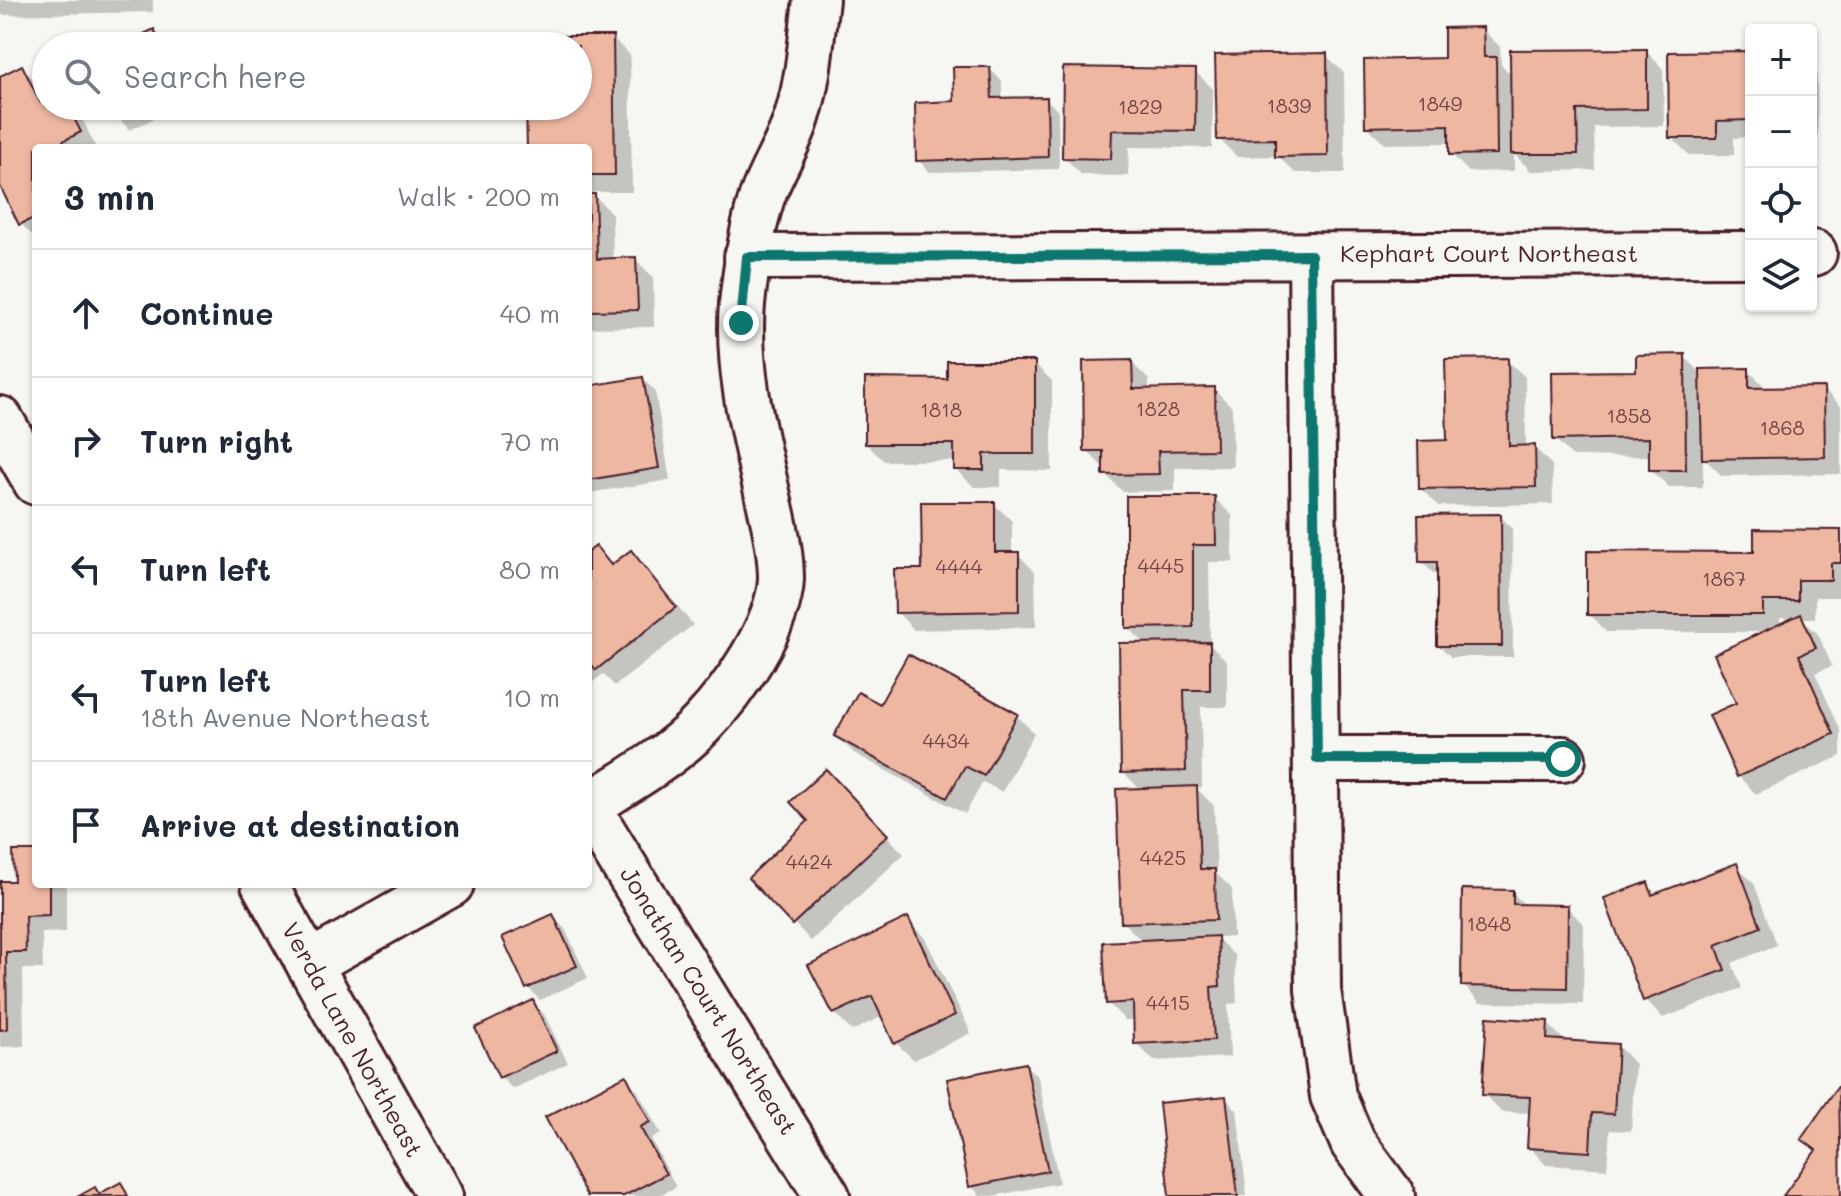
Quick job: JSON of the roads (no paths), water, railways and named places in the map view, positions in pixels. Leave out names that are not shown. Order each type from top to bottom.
[{"type":"street","points":[[592,803],[656,762],[701,726],[739,677],[768,631],[781,580],[774,522],[756,448],[746,387],[741,323],[747,257],[763,195],[798,115],[808,67],[816,0]]},
{"type":"street","name":"Kephart Court Northeast","points":[[747,257],[1745,254]]},
{"type":"street","points":[[1311,255],[1318,990],[1333,1096],[1353,1143],[1392,1196]]},
{"type":"street","points":[[0,419],[32,475]]},
{"type":"street","points":[[1317,759],[1563,759]]},
{"type":"street","name":"Jonathan Court Northeast","points":[[592,813],[827,1196]]},
{"type":"street","name":"Verda Lane Northeast","points":[[266,888],[440,1196]]},
{"type":"street","points":[[309,964],[444,888]]}]
